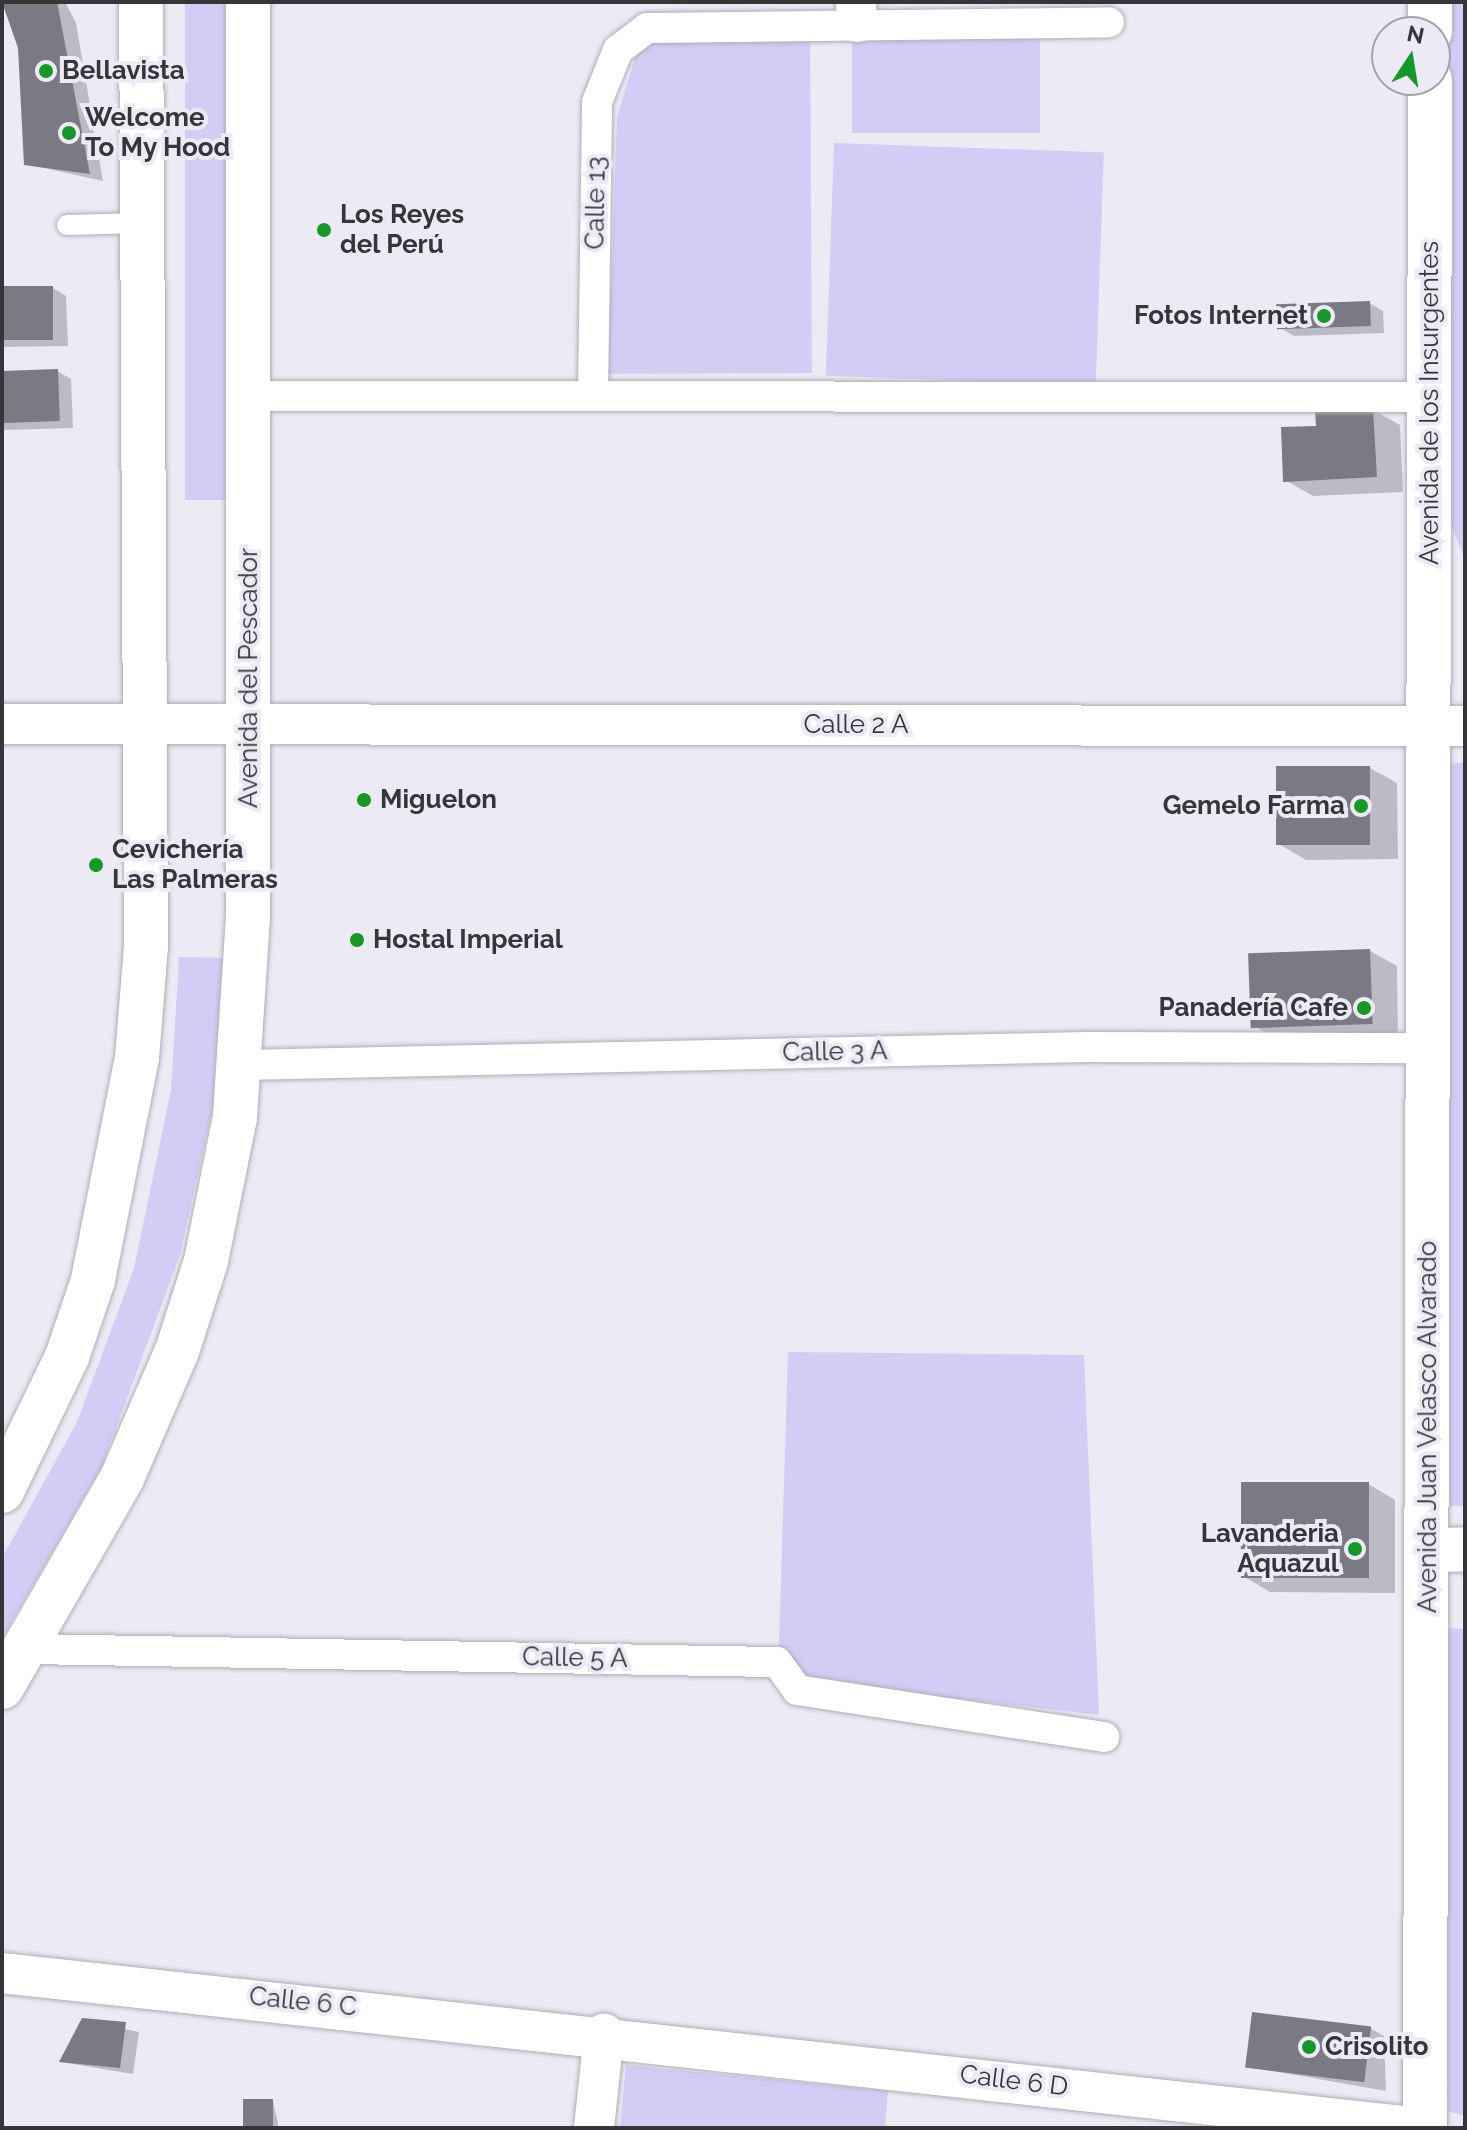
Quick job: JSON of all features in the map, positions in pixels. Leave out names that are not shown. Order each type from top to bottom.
[{"type":"main road","points":[[118,2],[139,75]]},
{"type":"main road","points":[[2,1491],[67,1357],[128,1128],[146,947],[141,2]]},
{"type":"main road","name":"Avenida del Pescador","points":[[2,1687],[29,1649],[122,1478],[177,1351],[206,1261],[242,1065],[254,13]]},
{"type":"main road","name":"Avenida de los Insurgentes","points":[[1430,96],[1428,397],[1448,726]]},
{"type":"main road","name":"Avenida Juan Velasco Alvarado","points":[[1424,2128],[1446,1549],[1429,1048],[1448,726]]},
{"type":"street","points":[[856,12],[1109,22]]},
{"type":"street","name":"Calle 13","points":[[593,396],[597,102],[618,50],[647,28],[856,12]]},
{"type":"street","points":[[250,396],[1428,397]]},
{"type":"street","name":"Calle 2 A","points":[[2,724],[1448,726]]},
{"type":"street","name":"Calle 3 A","points":[[242,1065],[1429,1048]]},
{"type":"street","name":"Calle 5 A","points":[[29,1649],[777,1662],[797,1690],[1104,1737]]},
{"type":"street","name":"Calle 6 C","points":[[2,1973],[604,2034]]},
{"type":"street","points":[[594,2128],[604,2034]]},
{"type":"street","name":"Calle 6 D","points":[[604,2034],[1424,2128]]},
{"type":"lane","points":[[67,225],[141,223]]},
{"type":"shaded area","points":[[185,2],[231,2],[231,500],[185,500]]},
{"type":"shaded area","points":[[1446,2],[1465,2],[1465,560],[1443,505],[1445,96],[1451,96],[1451,16],[1446,16]]},
{"type":"shaded area","points":[[810,23],[812,373],[608,374],[617,117],[641,38]]},
{"type":"shaded area","points":[[852,35],[1040,35],[1040,133],[852,133]]},
{"type":"shaded area","points":[[834,143],[1104,152],[1096,385],[826,376]]},
{"type":"shaded area","points":[[1465,762],[1465,1506],[1449,1506],[1442,765]]},
{"type":"shaded area","points":[[179,957],[223,958],[213,1106],[180,1255],[102,1466],[2,1638],[2,1558],[77,1422],[134,1268],[171,1090]]},
{"type":"shaded area","points":[[788,1352],[1084,1355],[1099,1715],[778,1678]]},
{"type":"shaded area","points":[[1440,1628],[1465,1629],[1465,2116],[1448,2111]]},
{"type":"shaded area","points":[[626,2065],[888,2091],[885,2128],[620,2128]]},
{"type":"building","name":"Bellavista","points":[[2,2],[57,2],[90,174],[24,165],[18,48]]},
{"type":"building","points":[[2,286],[53,286],[53,340],[2,340]]},
{"type":"building","name":"Fotos Internet","points":[[1370,301],[1371,326],[1277,329],[1276,304]]},
{"type":"building","points":[[58,369],[60,421],[4,423],[2,371]]},
{"type":"building","points":[[1373,408],[1377,477],[1283,482],[1281,427],[1316,426],[1315,410]]},
{"type":"building","points":[[1276,766],[1370,766],[1370,845],[1276,845]]},
{"type":"building","points":[[1370,949],[1373,1024],[1251,1028],[1248,953]]},
{"type":"building","points":[[1241,1482],[1369,1482],[1369,1578],[1241,1578]]},
{"type":"building","name":"Crisolito","points":[[1252,2012],[1371,2027],[1364,2082],[1245,2068]]},
{"type":"building","points":[[82,2018],[126,2022],[120,2068],[59,2062]]},
{"type":"building","points":[[243,2099],[273,2099],[273,2128],[243,2128]]},
{"type":"place","name":"Bellavista","points":[[46,71]]},
{"type":"place","name":"Welcome To My Hood","points":[[69,133]]},
{"type":"place","name":"Los Reyes del Perú","points":[[324,230]]},
{"type":"place","name":"Fotos Internet","points":[[1324,316]]},
{"type":"place","name":"Miguelon","points":[[364,800]]},
{"type":"place","name":"Gemelo Farma","points":[[1361,806]]},
{"type":"place","name":"Cevichería Las Palmeras","points":[[96,865]]},
{"type":"place","name":"Hostal Imperial","points":[[357,940]]},
{"type":"place","name":"Panadería Cafe","points":[[1364,1008]]},
{"type":"place","name":"Lavanderia Aquazul","points":[[1355,1549]]},
{"type":"place","name":"Crisolito","points":[[1309,2047]]}]
